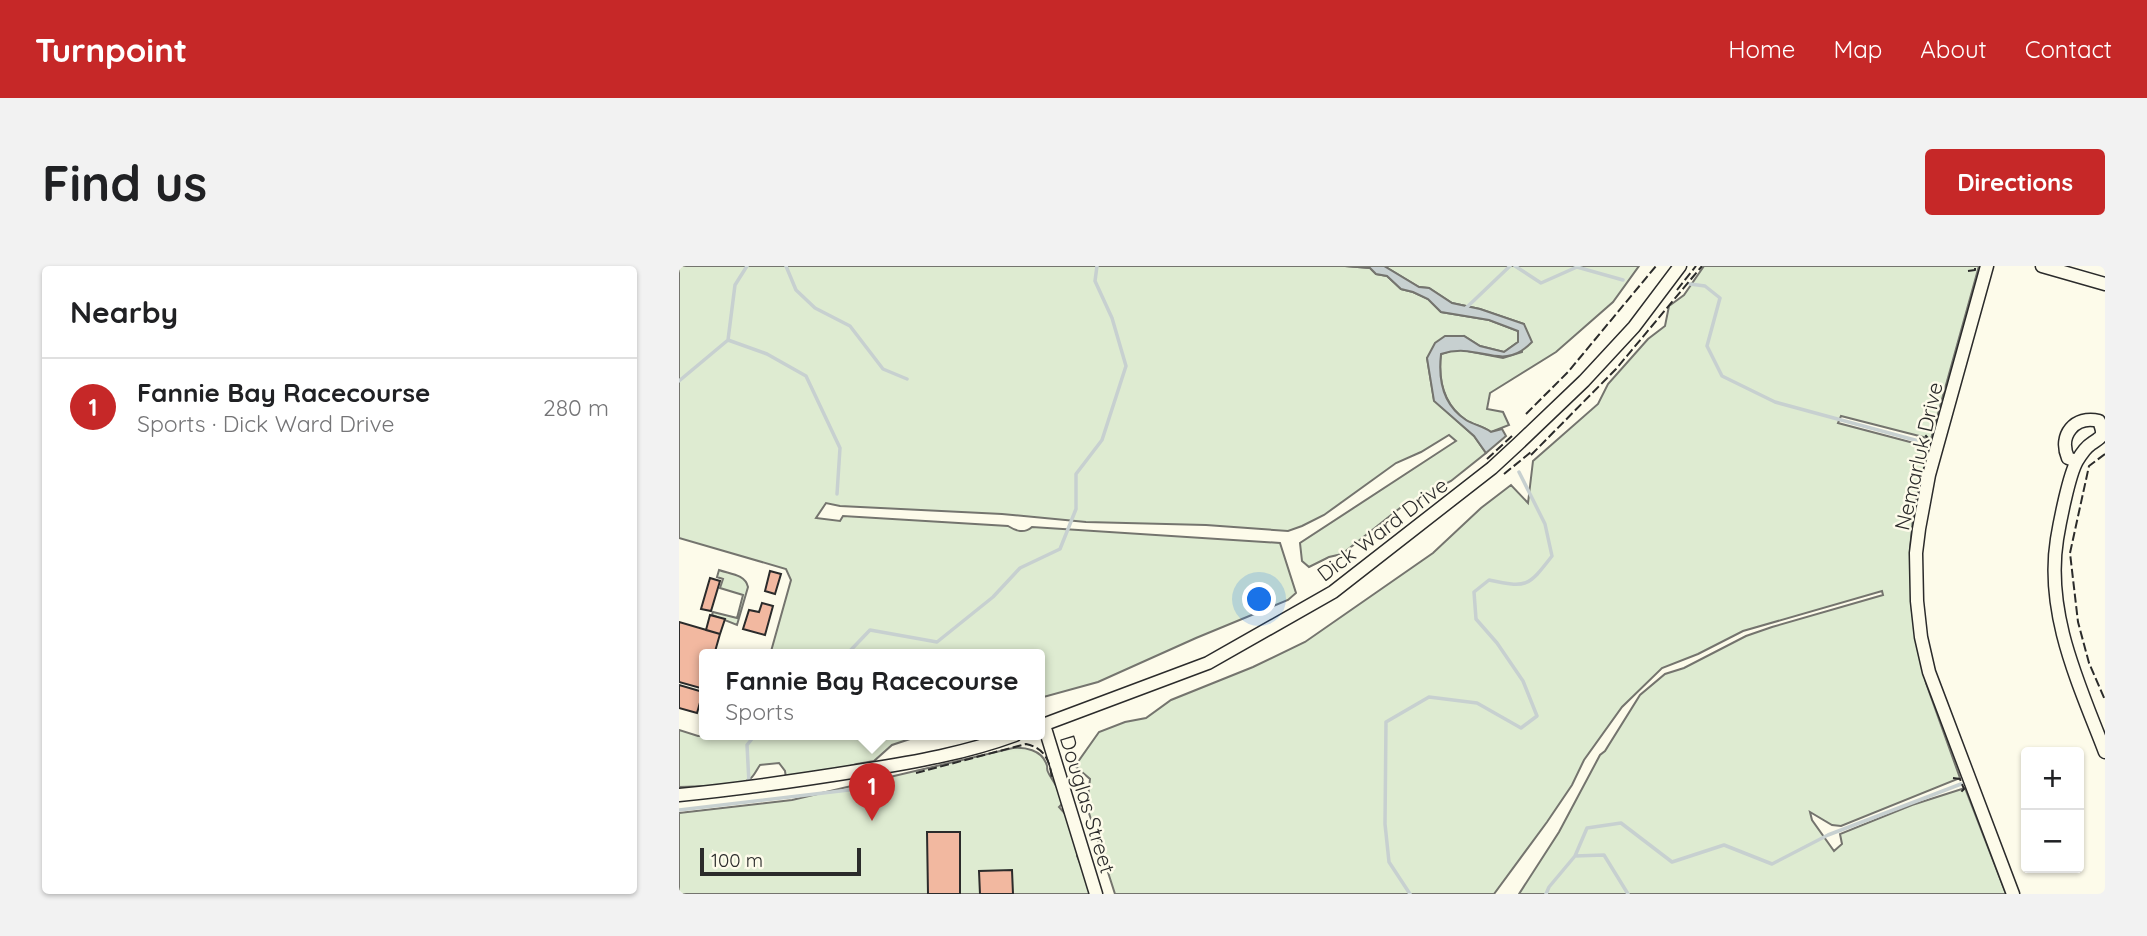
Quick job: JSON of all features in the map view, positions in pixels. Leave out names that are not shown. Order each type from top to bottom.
[{"type":"street","name":"Dick Ward Drive","points":[[1045,724],[1208,663],[1333,592],[1492,468],[1518,444],[1584,381],[1634,327],[1680,266]]},
{"type":"street","name":"Nemarluk Drive","points":[[1987,266],[1929,475],[1919,529],[1915,582],[1921,637],[1929,672],[2013,894]]},
{"type":"street","points":[[2042,266],[2105,284]]},
{"type":"street","points":[[2076,461],[2056,541],[2054,565],[2057,607],[2068,652],[2105,752]]},
{"type":"street","name":"Douglas Street","points":[[1045,734],[1096,894]]},
{"type":"street","points":[[679,795],[764,787],[908,763],[1000,740]]},
{"type":"green space","points":[[679,266],[1345,266],[1370,268],[1376,274],[1387,276],[1401,289],[1428,299],[1441,312],[1489,320],[1518,331],[1518,342],[1504,352],[1480,346],[1464,336],[1427,358],[1434,400],[1474,436],[1486,453],[1451,481],[1400,508],[1342,554],[1309,567],[1302,561],[1300,543],[1456,441],[1449,435],[1396,463],[1324,515],[1288,531],[1206,525],[1086,522],[826,503],[816,518],[840,521],[843,516],[1008,526],[1020,531],[1032,527],[1280,543],[1296,593],[1288,600],[1098,682],[1045,697],[1045,649],[772,649],[791,580],[786,569],[679,538]]},
{"type":"green space","points":[[1384,266],[1639,266],[1613,302],[1556,352],[1490,393],[1487,409],[1503,412],[1509,425],[1491,432],[1466,420],[1452,407],[1444,391],[1440,373],[1441,354],[1457,349],[1503,358],[1522,352],[1524,324],[1452,303],[1429,288],[1419,287]]},
{"type":"green space","points":[[1704,266],[1979,266],[1931,439],[1841,416],[1838,423],[1929,447],[1914,508],[1910,549],[1912,613],[1926,683],[1960,778],[1841,826],[1832,825],[1810,812],[1812,820],[1834,851],[1842,844],[1840,834],[1912,805],[1965,788],[2006,894],[1519,894],[1559,832],[1600,755],[1640,695],[1665,674],[1684,668],[1746,636],[1883,595],[1882,591],[1743,631],[1698,654],[1662,668],[1622,707],[1584,760],[1572,785],[1547,822],[1494,894],[1115,894],[1087,807],[1090,779],[1075,766],[1099,732],[1125,722],[1146,718],[1171,700],[1253,667],[1305,642],[1433,553],[1481,508],[1511,485],[1528,503],[1533,461],[1598,404],[1608,384],[1648,339],[1665,326],[1669,306],[1684,295]]},
{"type":"green space","points":[[719,570],[744,579],[748,587],[737,625],[712,615],[713,612],[737,618],[743,595],[720,588],[723,579],[717,577]]},
{"type":"green space","points":[[679,730],[699,736],[699,740],[907,740],[892,745],[874,761],[825,770],[817,774],[786,778],[779,763],[760,765],[751,778],[744,782],[679,787]]},
{"type":"green space","points":[[1013,748],[1032,750],[1044,759],[1059,794],[1062,804],[1059,807],[1068,817],[1079,847],[1077,856],[1090,894],[679,894],[679,813],[792,800]]},
{"type":"shaded area","points":[[1345,266],[1384,266],[1419,287],[1429,288],[1452,303],[1524,324],[1532,342],[1510,356],[1467,351],[1441,354],[1440,373],[1444,391],[1452,407],[1469,422],[1491,432],[1502,429],[1506,436],[1486,453],[1474,436],[1434,401],[1427,358],[1435,343],[1445,336],[1464,336],[1480,346],[1504,352],[1518,342],[1518,331],[1489,320],[1441,312],[1428,299],[1401,289],[1387,276],[1376,274],[1370,268]]},
{"type":"building","points":[[770,571],[781,574],[775,594],[765,591]]},
{"type":"building","points":[[710,578],[720,581],[711,611],[701,609]]},
{"type":"building","points":[[762,603],[773,606],[765,635],[743,629],[749,610],[759,612]]},
{"type":"building","points":[[710,615],[725,619],[720,634],[706,630]]},
{"type":"building","points":[[679,622],[720,634],[716,649],[699,649],[699,688],[679,682]]},
{"type":"building","points":[[679,685],[699,691],[697,713],[679,708]]},
{"type":"building","points":[[927,832],[960,832],[960,894],[928,894]]},
{"type":"building","points":[[1012,870],[1013,894],[980,894],[979,871]]},
{"type":"waterway","points":[[679,381],[728,340],[735,285],[747,266]]},
{"type":"waterway","points":[[786,266],[796,290],[815,308],[850,326],[883,369],[907,379]]},
{"type":"waterway","points":[[852,649],[870,630],[937,642],[993,597],[1020,568],[1060,549],[1076,509],[1076,474],[1102,440],[1126,366],[1112,318],[1095,281],[1097,266]]},
{"type":"waterway","points":[[1466,308],[1510,266]]},
{"type":"waterway","points":[[1515,266],[1541,283],[1577,267],[1623,280]]},
{"type":"waterway","points":[[1690,284],[1705,286],[1720,298],[1707,346],[1722,376],[1775,402],[1926,443]]},
{"type":"waterway","points":[[728,340],[767,354],[806,376],[840,448],[837,494]]},
{"type":"waterway","points":[[1410,894],[1389,862],[1385,824],[1386,722],[1429,697],[1477,703],[1521,728],[1537,716],[1523,681],[1497,643],[1476,619],[1474,592],[1489,580],[1511,584],[1526,583],[1552,556],[1545,524],[1519,472]]},
{"type":"waterway","points":[[749,783],[747,745],[751,740]]},
{"type":"waterway","points":[[1575,856],[1587,828],[1621,823],[1672,862],[1724,845],[1772,864],[1828,835],[1961,784]]},
{"type":"waterway","points":[[679,810],[891,785]]},
{"type":"waterway","points":[[1546,894],[1575,856],[1604,855],[1628,894]]},
{"type":"fence","points":[[1526,414],[1568,372],[1656,266]]},
{"type":"fence","points":[[1677,290],[1696,266]]},
{"type":"fence","points":[[1531,455],[1616,369],[1702,266]]},
{"type":"fence","points":[[1968,271],[1975,270],[1975,266]]},
{"type":"fence","points":[[1487,459],[1513,435]]},
{"type":"fence","points":[[1921,450],[1927,448],[1930,440],[1925,435]]},
{"type":"fence","points":[[1504,474],[1531,452]]},
{"type":"fence","points":[[2105,454],[2089,466],[2070,553],[2078,622],[2089,663],[2105,700]]},
{"type":"fence","points":[[916,773],[1026,744],[1038,749],[1045,756],[1052,779]]},
{"type":"fence","points":[[1953,778],[1960,779],[1964,789],[1959,794]]},
{"type":"place","name":"Fannie Bay Racecourse","points":[[872,821]]}]
